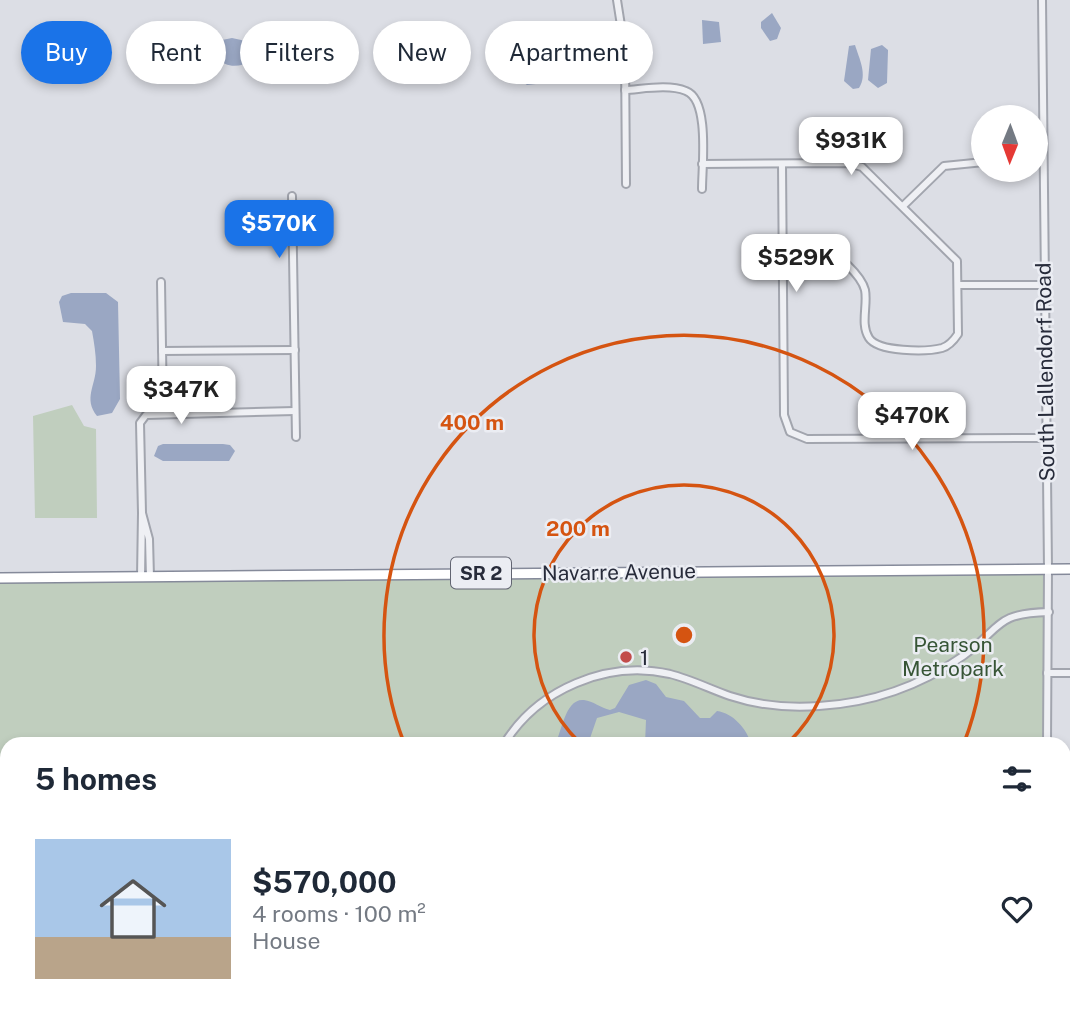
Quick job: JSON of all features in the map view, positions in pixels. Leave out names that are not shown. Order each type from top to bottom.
[{"type":"highway","name":"Navarre Avenue","points":[[0,578],[1070,569]]},
{"type":"street","points":[[617,0],[625,51],[626,184]]},
{"type":"street","name":"South Lallendorf Road","points":[[1041,105],[1042,0]]},
{"type":"street","points":[[625,89],[681,89],[696,98],[701,109],[702,189]]},
{"type":"street","points":[[903,206],[944,166],[971,163]]},
{"type":"street","points":[[702,164],[857,164],[953,256],[958,264],[959,327],[951,342],[936,349],[884,349],[873,343],[867,333],[865,289],[858,277],[824,246],[782,244]]},
{"type":"street","points":[[782,164],[784,415],[790,432],[807,439],[1045,438]]},
{"type":"street","name":"South Lallendorf Road","points":[[1041,182],[1049,612],[1047,737]]},
{"type":"street","points":[[292,196],[296,437]]},
{"type":"street","points":[[162,282],[163,412]]},
{"type":"street","points":[[959,285],[1044,285]]},
{"type":"street","points":[[162,351],[295,350]]},
{"type":"street","points":[[145,577],[141,421],[148,413],[295,411]]},
{"type":"street","points":[[509,737],[524,718],[545,699],[571,685],[600,675],[633,671],[661,673],[732,696],[771,704],[817,706],[857,702],[894,692],[934,673],[963,656],[1011,615],[1049,612]]},
{"type":"street","points":[[1047,673],[1070,673]]},
{"type":"green space","points":[[72,405],[84,426],[96,429],[97,518],[35,518],[33,416]]},
{"type":"green space","name":"Pearson Metropark","points":[[1048,569],[1047,737],[0,737],[0,577]]},
{"type":"water","points":[[772,13],[781,28],[777,39],[770,41],[761,28],[761,22]]},
{"type":"water","points":[[702,20],[719,22],[721,42],[703,44]]},
{"type":"water","points":[[226,39],[240,40],[240,65],[226,64]]},
{"type":"water","points":[[855,45],[863,78],[859,88],[853,89],[844,81],[849,46]]},
{"type":"water","points":[[882,45],[888,50],[887,83],[878,88],[868,80],[871,49]]},
{"type":"water","points":[[71,293],[106,293],[118,302],[120,399],[112,413],[97,416],[93,410],[91,392],[96,366],[92,331],[85,324],[63,322],[59,302],[62,296]]},
{"type":"water","points":[[223,444],[230,445],[235,451],[229,461],[163,461],[154,456],[158,446]]},
{"type":"water","points":[[646,680],[656,684],[666,697],[684,701],[700,718],[710,718],[717,711],[723,712],[734,718],[748,737],[645,737],[646,720],[619,712],[597,718],[590,737],[558,737],[572,704],[584,700],[610,710],[615,708],[629,685]]},
{"type":"place","name":"1","points":[[626,657]]}]
